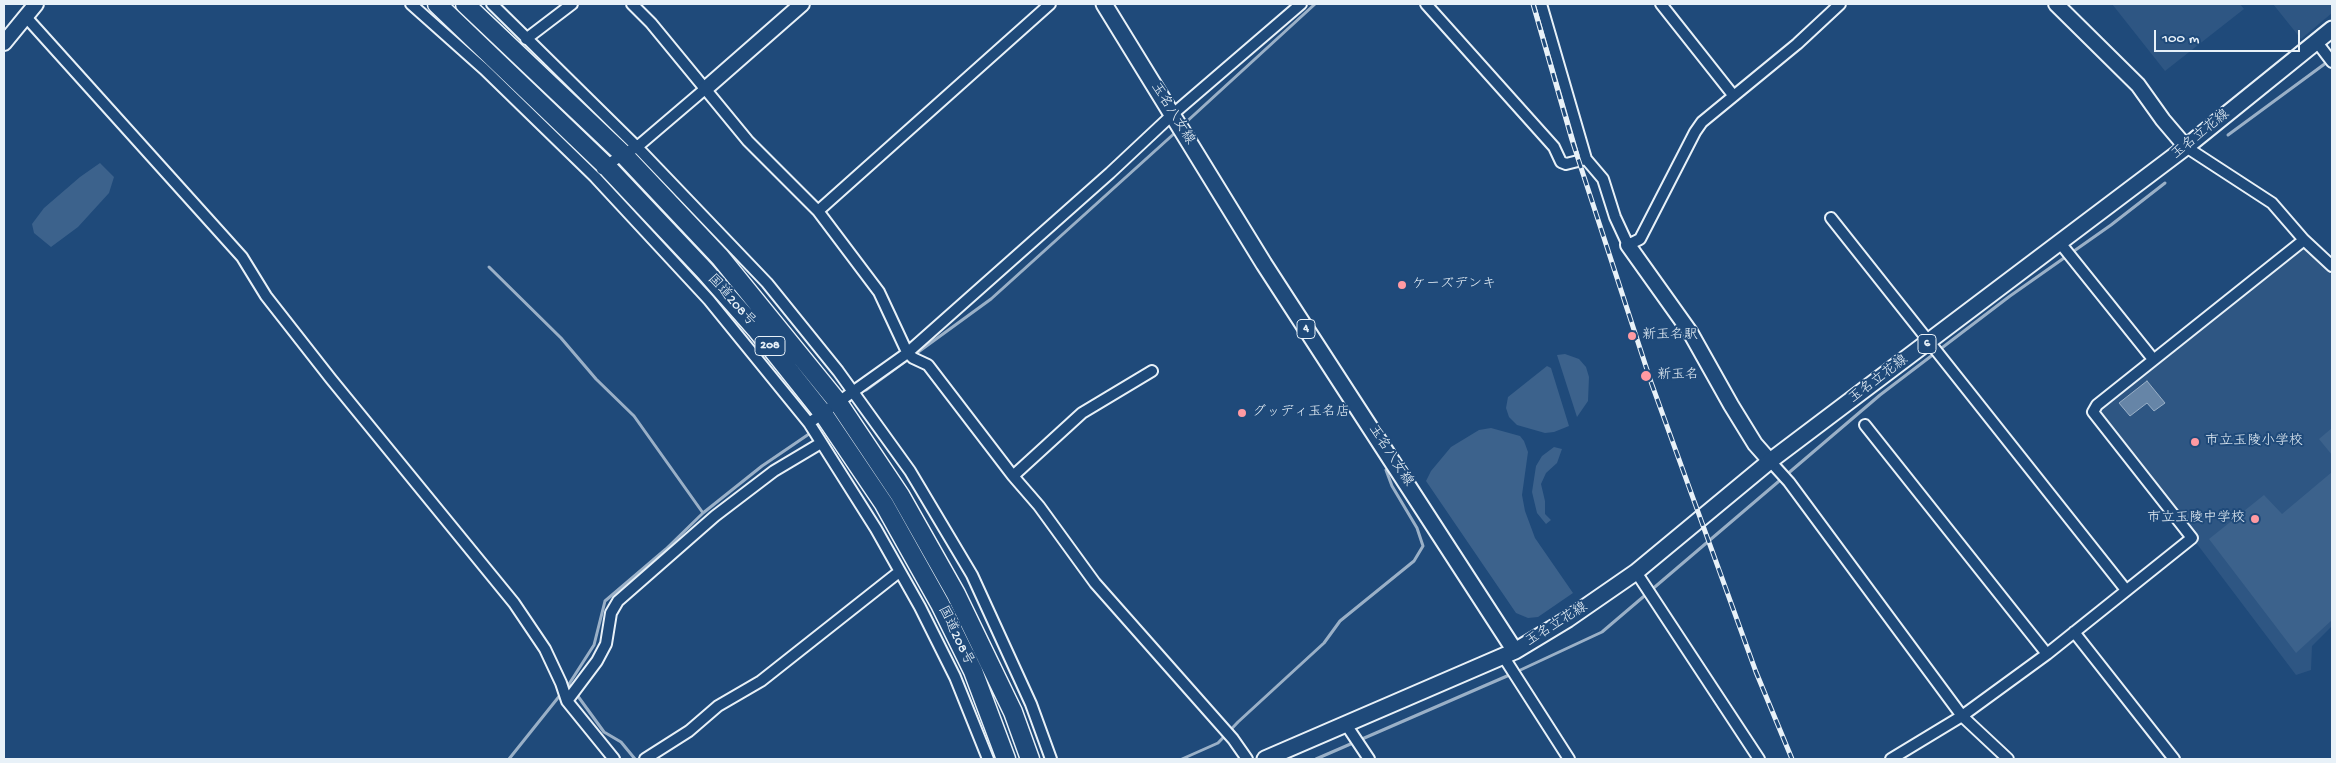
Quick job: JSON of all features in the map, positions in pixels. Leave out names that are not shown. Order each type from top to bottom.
[{"type":"highway","name":"国道208号","points":[[437,4],[756,329],[815,418],[884,504],[940,604],[972,671],[1006,759]]},
{"type":"highway","name":"国道208号","points":[[465,4],[630,150],[720,257],[836,401],[900,494],[956,594],[1012,712],[1030,759]]},
{"type":"main road","name":"玉名八女線","points":[[1104,4],[1509,658]]},
{"type":"main road","name":"玉名立花線","points":[[1509,658],[1636,572],[1775,467],[1931,341],[2063,247],[2332,29]]},
{"type":"main road","points":[[1265,759],[1345,723],[1509,658]]},
{"type":"street","points":[[4,43],[36,4]]},
{"type":"street","points":[[411,4],[600,172],[705,89],[802,4]]},
{"type":"street","points":[[492,4],[630,150],[767,282],[852,392],[910,471],[972,576],[1031,704],[1051,759]]},
{"type":"street","points":[[526,39],[572,4]]},
{"type":"street","points":[[632,4],[651,23],[748,141],[818,211],[879,292],[907,352],[913,358],[928,365],[1013,476],[1039,506],[1095,583],[1233,739],[1246,759]]},
{"type":"street","points":[[818,211],[1050,4]]},
{"type":"street","points":[[988,759],[955,677],[920,607],[876,529],[821,443],[815,418],[836,401],[852,392],[907,352],[1050,227],[1173,114],[1301,4]]},
{"type":"street","points":[[1426,4],[1554,147],[1561,162],[1566,164],[1586,159]]},
{"type":"street","points":[[1541,4],[1586,159],[1603,179],[1615,217],[1628,245],[1690,332],[1731,405],[1756,444],[1788,482],[1962,716],[2008,759]]},
{"type":"street","points":[[1662,4],[1733,95]]},
{"type":"street","points":[[1628,245],[1640,239],[1695,132],[1702,122],[1797,44],[1840,4]]},
{"type":"street","points":[[2056,4],[2138,84],[2163,120],[2186,147],[2272,203],[2304,240],[2332,266]]},
{"type":"street","points":[[26,17],[242,257],[266,296],[325,372],[514,603],[545,649],[566,698],[614,759]]},
{"type":"street","points":[[2316,41],[2332,62]]},
{"type":"street","points":[[1831,218],[1931,341],[2126,590]]},
{"type":"street","points":[[1891,759],[1962,716],[2047,654],[2192,538],[2094,412],[2097,405],[2153,359],[2304,240]]},
{"type":"street","points":[[2063,247],[2153,359]]},
{"type":"street","points":[[1013,476],[1082,413],[1152,371]]},
{"type":"street","points":[[1866,425],[2047,654]]},
{"type":"street","points":[[566,698],[597,661],[606,644],[611,613],[618,601],[715,516],[774,471],[821,443]]},
{"type":"street","points":[[645,759],[689,732],[718,706],[761,681],[899,572]]},
{"type":"street","points":[[1636,572],[1759,759]]},
{"type":"street","points":[[2074,632],[2174,759]]},
{"type":"street","points":[[1509,658],[1517,679],[1569,759]]},
{"type":"street","points":[[1345,723],[1368,759]]},
{"type":"shaded area","points":[[2112,4],[2240,4],[2244,9],[2165,71]]},
{"type":"shaded area","points":[[2273,4],[2332,4],[2332,13],[2301,39]]},
{"type":"shaded area","points":[[100,163],[114,177],[109,193],[78,227],[51,247],[34,233],[32,224],[44,208],[80,177]]},
{"type":"shaded area","name":"市立玉陵中学校","points":[[2303,245],[2332,275],[2332,626],[2312,646],[2311,670],[2296,675],[2098,413],[2100,407]]},
{"type":"shaded area","points":[[1565,354],[1579,359],[1586,367],[1589,377],[1588,401],[1577,417],[1557,355]]},
{"type":"shaded area","points":[[1547,366],[1551,368],[1569,426],[1554,432],[1545,433],[1517,425],[1509,417],[1506,408],[1508,397]]},
{"type":"shaded area","points":[[2147,381],[2165,403],[2154,411],[2147,403],[2130,416],[2119,403]]},
{"type":"shaded area","points":[[1491,428],[1520,436],[1524,441],[1528,452],[1522,495],[1525,511],[1535,538],[1573,593],[1538,617],[1528,618],[1516,613],[1426,481],[1431,471],[1451,447],[1479,430]]},
{"type":"shaded area","points":[[2332,428],[2332,455],[2319,439]]},
{"type":"shaded area","points":[[1554,447],[1562,449],[1557,463],[1546,473],[1541,484],[1545,501],[1545,514],[1551,520],[1546,524],[1537,513],[1532,492],[1536,466],[1542,456]]},
{"type":"shaded area","points":[[2332,472],[2332,620],[2296,653],[2209,539],[2264,495],[2282,514]]},
{"type":"waterway","points":[[1183,125],[1315,4]]},
{"type":"waterway","points":[[2228,135],[2330,60]]},
{"type":"waterway","points":[[866,390],[991,299],[1177,131]]},
{"type":"waterway","points":[[1316,759],[1514,673],[1602,632],[1880,395],[2010,296],[2111,225],[2165,183]]},
{"type":"waterway","points":[[489,267],[561,338],[596,379],[634,416],[703,513]]},
{"type":"waterway","points":[[509,759],[569,684],[594,645],[605,601],[666,549],[703,513],[762,466],[809,434]]},
{"type":"waterway","points":[[1182,759],[1218,743],[1238,722],[1324,643],[1340,621],[1414,561],[1423,546],[1417,528],[1392,486],[1386,470]]},
{"type":"waterway","points":[[569,684],[604,732],[621,742],[635,759]]},
{"type":"railway","points":[[1533,4],[1572,140],[1651,382],[1756,672],[1792,759]]},
{"type":"place","name":"ケーズデンキ","points":[[1402,285]]},
{"type":"place","name":"新玉名駅","points":[[1632,336]]},
{"type":"place","name":"新玉名","points":[[1646,376]]},
{"type":"place","name":"グッディ玉名店","points":[[1242,413]]},
{"type":"place","name":"市立玉陵小学校","points":[[2195,442]]},
{"type":"place","name":"市立玉陵中学校","points":[[2255,519]]}]
